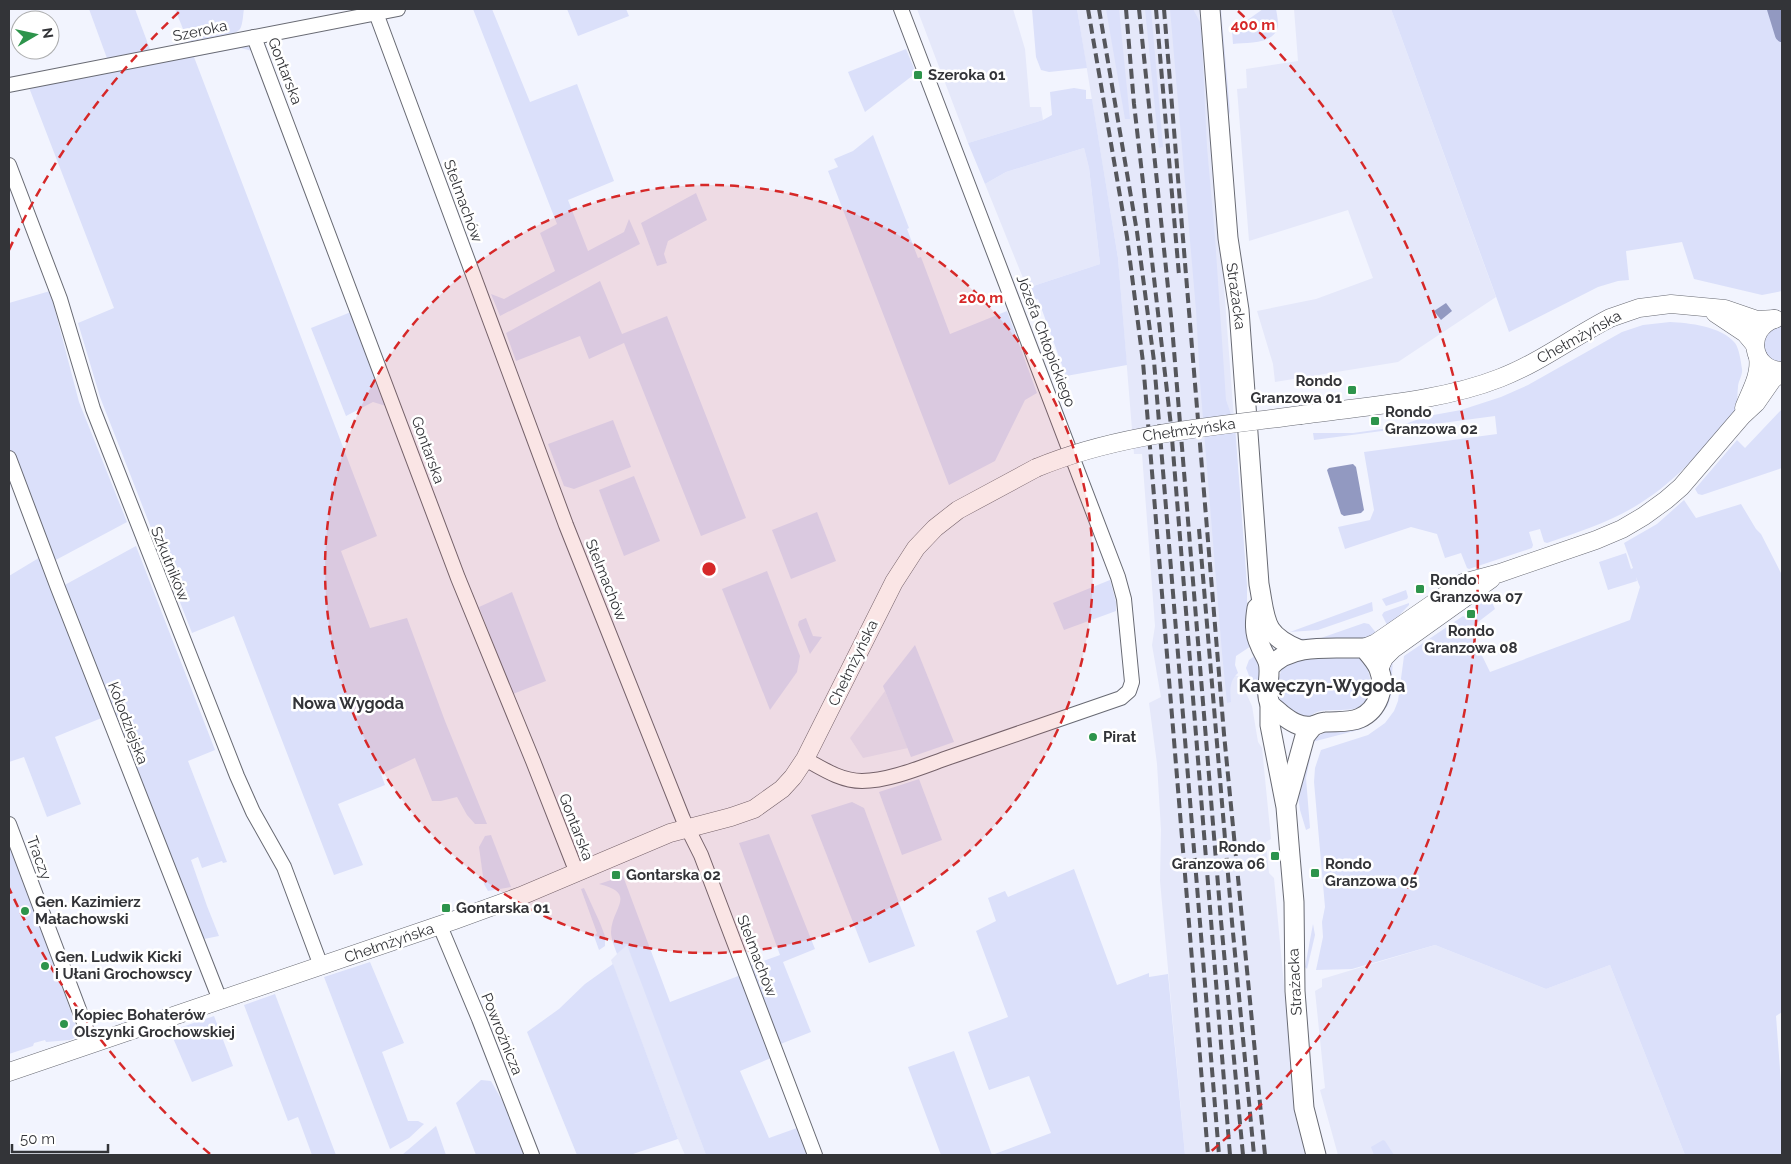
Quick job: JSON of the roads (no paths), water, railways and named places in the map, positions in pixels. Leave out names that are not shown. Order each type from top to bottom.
[{"type":"main road","name":"Strażacka","points":[[1210,9],[1228,238],[1239,310],[1259,584],[1268,628],[1280,640],[1300,650]]},
{"type":"main road","name":"Strażacka","points":[[1259,584],[1255,624],[1269,668]]},
{"type":"main road","points":[[1364,648],[1379,669],[1381,685],[1380,694],[1374,707],[1367,713],[1351,721],[1325,722],[1313,726],[1301,726],[1290,721],[1270,704],[1268,690],[1269,668],[1281,658],[1300,650],[1364,648]]},
{"type":"main road","name":"Strażacka","points":[[1270,704],[1270,725],[1286,807],[1294,902],[1295,991],[1304,1108],[1316,1155]]},
{"type":"main road","name":"Strażacka","points":[[1286,807],[1305,736],[1313,726]]},
{"type":"street","name":"Szeroka","points":[[9,85],[398,9]]},
{"type":"street","name":"Józefa Chłopickiego","points":[[805,759],[841,778],[859,781],[878,779],[919,767],[1121,698],[1129,691],[1132,679],[1124,599],[1118,577],[901,9]]},
{"type":"street","name":"Stelmachów","points":[[376,13],[566,525],[687,828],[701,856],[815,1155]]},
{"type":"street","name":"Gontarska","points":[[254,37],[458,578],[534,762],[577,873]]},
{"type":"street","name":"Szkutników","points":[[9,165],[60,299],[92,409],[237,776],[284,867],[321,966]]},
{"type":"street","name":"Chełmżyńska","points":[[9,1072],[440,926],[521,896],[656,838],[738,815],[763,803],[788,782],[805,759],[894,582],[916,548],[935,528],[958,510],[1036,468],[1076,452],[1122,440],[1438,396],[1483,384],[1531,364],[1610,318],[1639,308],[1672,304],[1725,309],[1758,320],[1779,318]]},
{"type":"street","name":"Chełmżyńska","points":[[1708,308],[1745,333],[1769,368],[1782,371]]},
{"type":"street","points":[[1742,416],[1759,365],[1755,339],[1764,324],[1779,318]]},
{"type":"street","points":[[1364,648],[1376,643],[1463,583],[1500,573],[1605,537],[1644,516],[1680,487],[1742,416],[1756,403],[1772,380],[1782,371]]},
{"type":"street","name":"Kołodziejska","points":[[9,458],[220,1000]]},
{"type":"street","points":[[1379,669],[1384,658],[1393,649],[1500,573]]},
{"type":"street","name":"Traczy","points":[[9,824],[92,1044]]},
{"type":"street","name":"Powroźnicza","points":[[440,926],[476,1011],[532,1155]]},
{"type":"waterway","points":[[1774,9],[1782,35]]},
{"type":"railway","points":[[1088,9],[1127,237],[1143,362],[1208,1155]]},
{"type":"railway","points":[[1099,9],[1137,232],[1154,361],[1219,1155]]},
{"type":"railway","points":[[1126,9],[1134,104],[1171,426],[1230,1155]]},
{"type":"railway","points":[[1139,9],[1172,326],[1221,921],[1243,1155]]},
{"type":"railway","points":[[1156,9],[1179,275]]},
{"type":"railway","points":[[1164,9],[1224,734],[1265,1155]]},
{"type":"railway","points":[[1199,529],[1232,922],[1254,1155]]},
{"type":"place","name":"Szeroka 01","points":[[918,75]]},
{"type":"place","name":"Rondo Granzowa 01","points":[[1352,390]]},
{"type":"place","name":"Rondo Granzowa 02","points":[[1375,421]]},
{"type":"place","name":"Rondo Granzowa 07","points":[[1420,589]]},
{"type":"place","name":"Rondo Granzowa 08","points":[[1471,614]]},
{"type":"place","name":"Pirat","points":[[1093,737]]},
{"type":"place","name":"Rondo Granzowa 06","points":[[1275,856]]},
{"type":"place","name":"Rondo Granzowa 05","points":[[1315,873]]},
{"type":"place","name":"Gontarska 02","points":[[616,875]]},
{"type":"place","name":"Gontarska 01","points":[[446,908]]},
{"type":"place","name":"Gen. Kazimierz Małachowski","points":[[25,911]]},
{"type":"place","name":"Gen. Ludwik Kicki i Ułani Grochowscy","points":[[45,966]]},
{"type":"place","name":"Kopiec Bohaterów Olszynki Grochowskiej","points":[[64,1024]]},
{"type":"district","name":"Kawęczyn-Wygoda","points":[[1322,686]]},
{"type":"district","name":"Nowa Wygoda","points":[[348,703]]}]
